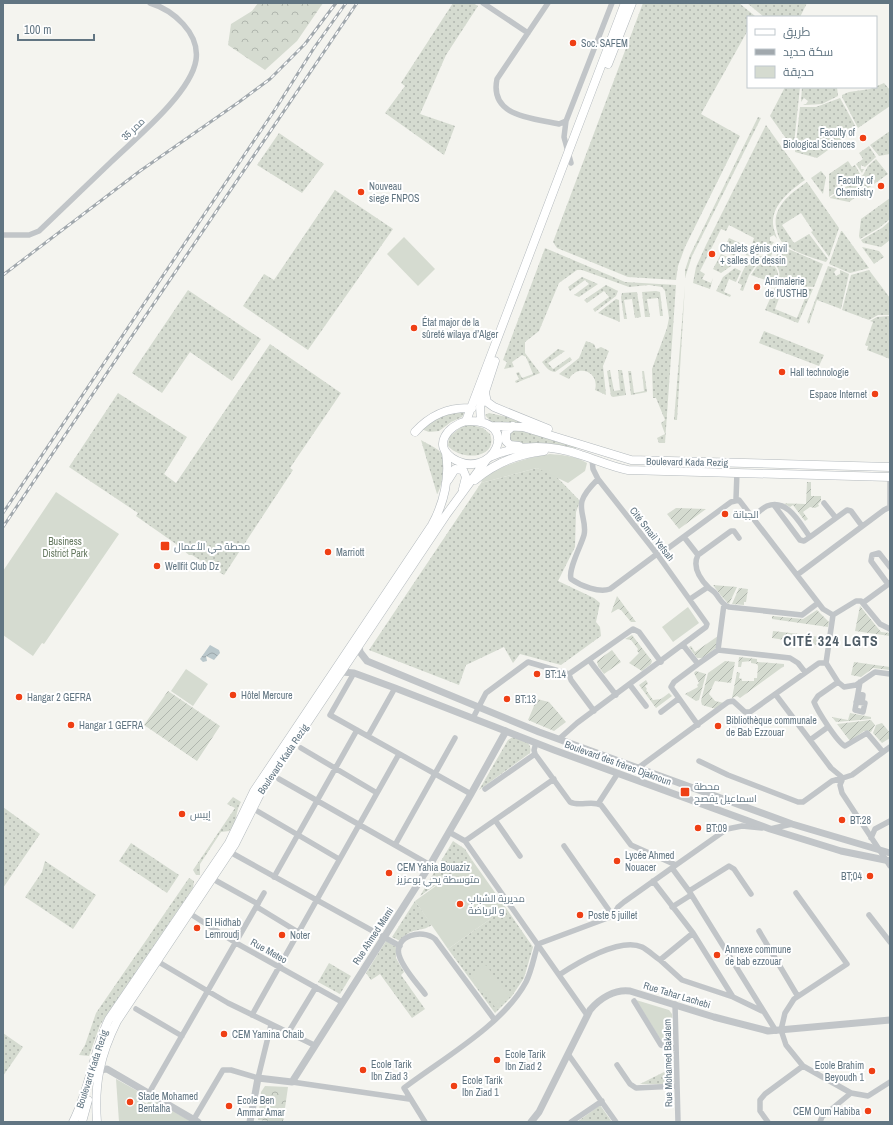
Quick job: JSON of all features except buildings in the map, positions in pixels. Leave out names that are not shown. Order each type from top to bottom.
[{"type":"main road","points":[[570,159],[625,3]]},
{"type":"main road","points":[[466,421],[506,324],[632,3]]},
{"type":"main road","points":[[481,422],[480,407],[506,324]]},
{"type":"main road","points":[[485,393],[487,402],[494,407],[580,443]]},
{"type":"main road","points":[[415,432],[426,420],[436,414],[454,408],[472,408]]},
{"type":"main road","name":"Boulevard Kada Rezig","points":[[82,1122],[98,1074],[105,1046],[117,1020],[189,913],[234,834],[254,791],[432,525],[440,509],[446,484],[446,453],[443,442],[444,436],[454,426],[466,421],[481,422],[490,426],[523,427],[580,443],[622,459],[640,461],[890,468]]},
{"type":"main road","name":"Boulevard Kada Rezig","points":[[73,1122],[84,1094],[102,1033],[109,1019],[209,878],[230,852],[261,792],[461,494],[498,448],[499,442],[496,433],[490,426]]},
{"type":"main road","points":[[514,426],[506,432],[505,438],[508,443],[565,451]]},
{"type":"main road","points":[[446,453],[463,462],[478,462],[490,457],[528,447]]},
{"type":"main road","points":[[468,486],[493,467],[510,459],[525,454],[565,451]]},
{"type":"main road","name":"Boulevard Kada Rezig","points":[[565,451],[628,470],[890,477]]},
{"type":"main road","points":[[446,484],[455,469],[460,468],[463,470],[466,478],[461,494]]},
{"type":"main road","points":[[97,1122],[95,1099],[98,1074]]},
{"type":"street","name":"ممر 35","points":[[3,236],[29,235],[39,231],[169,106],[190,76],[196,60],[196,49],[192,35],[182,22],[167,10],[150,3]]},
{"type":"street","points":[[483,3],[528,33]]},
{"type":"street","points":[[548,3],[497,79],[496,92],[498,100],[502,106],[511,112],[559,124],[566,121]]},
{"type":"street","points":[[570,159],[564,138],[566,121],[612,3]]},
{"type":"street","name":"Cité Smail Yefsah","points":[[592,459],[593,469],[598,479],[657,554],[707,624],[706,627],[683,645]]},
{"type":"street","points":[[736,499],[737,472]]},
{"type":"street","points":[[797,575],[890,507],[890,477]]},
{"type":"street","points":[[598,479],[582,499],[581,510],[585,525],[584,534],[571,571],[571,579],[588,587],[604,591],[610,590],[657,554],[667,549],[736,499]]},
{"type":"street","points":[[736,499],[739,500],[827,613],[833,615],[856,601],[864,602],[889,583],[872,561],[872,555],[879,553],[890,567]]},
{"type":"street","points":[[824,503],[836,518]]},
{"type":"street","points":[[752,517],[766,507],[774,505],[789,509],[810,537]]},
{"type":"street","points":[[774,505],[800,540],[804,541],[846,510],[849,510],[862,526]]},
{"type":"street","points":[[739,538],[734,531],[731,531],[698,555],[696,570],[708,587],[724,604],[729,607],[802,615],[818,603]]},
{"type":"street","points":[[684,537],[698,555]]},
{"type":"street","points":[[690,599],[708,587]]},
{"type":"street","points":[[864,602],[880,624],[890,629]]},
{"type":"street","points":[[718,650],[724,604]]},
{"type":"street","points":[[833,615],[826,663],[841,686],[848,688],[875,672],[890,674]]},
{"type":"street","points":[[570,674],[633,629],[639,632],[661,662]]},
{"type":"street","points":[[559,739],[683,645],[698,664]]},
{"type":"street","name":"Boulevard des frères Djaknoun","points":[[359,646],[360,652],[366,661],[539,732],[792,824],[879,851],[890,853]]},
{"type":"street","points":[[698,724],[671,689],[671,685],[718,650],[790,658],[798,663],[805,672]]},
{"type":"street","points":[[589,660],[616,695]]},
{"type":"street","points":[[473,718],[486,693],[524,663],[532,662],[570,674]]},
{"type":"street","points":[[638,768],[728,702],[733,701],[745,712],[750,712],[776,695],[819,662],[826,663]]},
{"type":"street","name":"Boulevard des frères Djaknoun","points":[[342,672],[354,673],[395,688],[536,743],[770,829],[841,851],[889,863]]},
{"type":"street","points":[[354,673],[330,714],[472,794]]},
{"type":"street","points":[[570,674],[571,680],[594,711]]},
{"type":"street","points":[[838,682],[818,696],[814,702],[828,727],[844,746],[867,733],[884,752]]},
{"type":"street","points":[[858,699],[865,703],[863,712],[855,710],[860,682]]},
{"type":"street","points":[[630,685],[646,706]]},
{"type":"street","points":[[368,736],[395,688]]},
{"type":"street","points":[[776,695],[831,768],[843,778]]},
{"type":"street","points":[[661,712],[678,699]]},
{"type":"street","points":[[810,740],[828,727]]},
{"type":"street","points":[[274,877],[357,730]]},
{"type":"street","name":"Rue Ahmed Mami","points":[[292,1082],[314,1045],[430,865],[472,794],[506,731]]},
{"type":"street","points":[[539,732],[534,750],[535,754],[573,803],[598,804],[604,808],[631,845],[674,866],[762,1011],[778,1030],[786,1045],[803,1066],[851,1093],[868,1096],[890,1082]]},
{"type":"street","points":[[395,845],[454,738]]},
{"type":"street","points":[[698,761],[728,775],[798,802],[803,802],[832,781],[852,776],[890,746]]},
{"type":"street","points":[[301,748],[377,793]]},
{"type":"street","points":[[252,1015],[399,754]]},
{"type":"street","points":[[485,789],[535,754]]},
{"type":"street","points":[[598,804],[618,773]]},
{"type":"street","points":[[843,778],[840,785],[842,793],[879,851],[889,863]]},
{"type":"street","points":[[464,841],[554,779]]},
{"type":"street","points":[[279,780],[430,865]]},
{"type":"street","points":[[252,808],[339,859]]},
{"type":"street","points":[[495,820],[520,856]]},
{"type":"street","points":[[871,838],[875,829],[890,821]]},
{"type":"street","points":[[538,944],[613,916],[618,907],[727,830],[742,826],[770,829],[792,824]]},
{"type":"street","points":[[449,832],[464,841],[585,1012]]},
{"type":"street","points":[[564,846],[613,916]]},
{"type":"street","points":[[230,852],[385,936],[400,946]]},
{"type":"street","points":[[672,907],[729,866],[734,869],[751,894]]},
{"type":"street","points":[[209,878],[257,905],[298,932]]},
{"type":"street","points":[[653,881],[693,933],[733,998]]},
{"type":"street","points":[[778,1030],[785,1013],[798,996],[847,964],[796,893]]},
{"type":"street","points":[[149,1093],[264,894]]},
{"type":"street","name":"Rue Meteo","points":[[189,913],[236,943],[342,1002]]},
{"type":"street","points":[[869,915],[890,942]]},
{"type":"street","points":[[759,931],[798,996]]},
{"type":"street","points":[[426,994],[399,954],[400,946],[412,935],[420,933],[429,934],[435,939],[494,1019]]},
{"type":"street","points":[[660,960],[693,933]]},
{"type":"street","points":[[425,1122],[409,1099],[404,1088],[456,1051],[494,1019],[518,995],[527,981],[538,944]]},
{"type":"street","points":[[559,975],[579,961],[612,949],[629,945],[642,947],[660,960],[682,980],[733,998],[762,1011]]},
{"type":"street","points":[[157,961],[252,1015],[314,1045]]},
{"type":"street","points":[[288,1033],[316,987]]},
{"type":"street","name":"Rue Tahar Lachebi","points":[[531,1122],[539,1112],[568,1054],[585,1012],[605,998],[621,990],[675,1004],[746,1026],[778,1030],[890,1020]]},
{"type":"street","points":[[634,1001],[661,1045],[676,1049]]},
{"type":"street","name":"Rue Mohamed Bakalem","points":[[675,1004],[678,1122]]},
{"type":"street","points":[[136,1009],[182,1036]]},
{"type":"street","points":[[250,1122],[258,1078],[271,1025]]},
{"type":"street","points":[[568,1054],[616,1122]]},
{"type":"street","points":[[617,1066],[630,1084],[636,1088],[677,1086]]},
{"type":"street","points":[[768,1122],[760,1111],[760,1100],[765,1094],[803,1066]]},
{"type":"street","points":[[98,1074],[107,1069],[196,1121],[224,1070],[231,1070],[258,1078],[409,1099]]},
{"type":"street","points":[[820,1122],[822,1117],[851,1093]]},
{"type":"street","points":[[571,1122],[602,1101]]},
{"type":"green space","points":[[258,3],[323,3],[297,41],[265,70],[228,45],[231,24],[252,11]]},
{"type":"green space","points":[[453,3],[473,3],[478,6],[446,55],[420,114],[455,126],[444,155],[385,113],[405,86],[401,83]]},
{"type":"green space","points":[[643,3],[739,3],[755,16],[747,16],[747,32],[701,114],[740,136],[685,247],[678,266],[676,280],[628,277],[557,248],[553,242]]},
{"type":"green space","points":[[747,3],[807,3],[800,16],[763,16]]},
{"type":"green space","points":[[884,83],[890,90],[890,106],[858,128],[842,95],[849,92],[877,88],[877,86]]},
{"type":"green space","points":[[784,88],[800,88],[794,144],[792,147],[770,116]]},
{"type":"green space","points":[[802,88],[837,88],[838,96],[822,104],[805,105],[803,104],[806,104],[808,101],[804,98],[801,102]]},
{"type":"green space","points":[[840,98],[857,129],[817,158],[795,152],[800,107],[816,107]]},
{"type":"green space","points":[[758,117],[761,118],[692,256],[685,278],[685,270],[690,255]]},
{"type":"green space","points":[[766,125],[805,180],[788,193],[779,204],[773,224],[777,239],[774,235],[770,237],[770,241],[774,242],[768,248],[758,255],[750,256],[746,255],[745,252],[752,255],[756,246],[752,244],[754,238],[729,225],[726,231],[721,229],[700,271],[705,274],[702,279],[711,283],[713,278],[710,289],[693,283],[696,267],[706,245]]},
{"type":"green space","points":[[890,131],[890,154],[879,156],[870,145]]},
{"type":"green space","points":[[279,133],[324,164],[302,193],[257,165]]},
{"type":"green space","points":[[869,146],[876,157],[865,167],[861,165],[861,169],[864,169],[862,173],[856,164],[863,159],[859,153]]},
{"type":"green space","points":[[876,159],[888,174],[849,202],[830,198],[863,175],[868,166]]},
{"type":"green space","points":[[848,161],[852,167],[855,165],[860,174],[829,197],[829,174]]},
{"type":"green space","points":[[821,171],[826,177],[823,194],[811,178]]},
{"type":"green space","points":[[807,182],[839,228],[829,257],[811,232],[813,231],[801,213],[782,225],[794,243],[809,234],[828,259],[826,262],[793,250],[781,241],[777,233],[776,215],[779,208],[789,196]]},
{"type":"green space","points":[[335,190],[393,229],[308,350],[243,306],[264,274],[274,280]]},
{"type":"green space","points":[[890,198],[890,219],[879,228],[860,239],[861,219]]},
{"type":"green space","points":[[890,221],[890,240],[881,247],[863,243],[861,240],[882,228]]},
{"type":"green space","points":[[841,231],[869,268],[850,273],[829,264]]},
{"type":"green space","points":[[404,237],[435,269],[418,286],[387,254]]},
{"type":"green space","points":[[729,238],[742,244],[736,257],[723,250]]},
{"type":"green space","points":[[862,247],[879,251],[884,257],[874,264]]},
{"type":"green space","points":[[545,248],[625,282],[676,285],[665,443],[659,443],[657,438],[665,434],[661,423],[665,420],[656,398],[653,398],[652,369],[667,328],[669,318],[665,291],[662,287],[649,285],[629,287],[582,270],[577,270],[559,283],[539,331],[525,342],[525,353],[540,373],[516,383],[515,381],[519,379],[516,373],[519,372],[522,378],[533,374],[526,357],[522,355],[512,362],[514,367],[504,369],[507,362],[503,360]]},
{"type":"green space","points":[[783,248],[780,251],[782,254],[786,253],[786,248],[823,264],[814,287],[796,286],[790,290],[783,287],[782,291],[778,281],[779,270],[766,255],[771,250],[773,251],[771,256],[776,257],[776,251]]},
{"type":"green space","points":[[721,254],[734,260],[731,266],[721,273],[713,269]]},
{"type":"green space","points":[[762,256],[749,275],[743,291],[740,290],[742,285],[738,283],[746,265],[749,261]]},
{"type":"green space","points":[[764,256],[774,265],[778,272],[777,279],[774,283],[751,275]]},
{"type":"green space","points":[[828,266],[837,269],[834,272],[836,276],[840,274],[840,270],[849,274],[841,309],[817,300],[809,324],[807,322]]},
{"type":"green space","points":[[735,268],[741,271],[736,282],[729,279],[724,292],[731,295],[730,297],[716,291],[723,277]]},
{"type":"green space","points":[[869,270],[890,298],[890,315],[878,315],[869,320],[842,310],[851,275]]},
{"type":"green space","points":[[582,277],[598,284],[579,297],[574,295],[589,284],[585,280],[570,291],[568,287]]},
{"type":"green space","points":[[777,283],[781,293],[775,309],[797,318],[806,296],[790,290],[795,287],[813,289],[798,323],[765,310]]},
{"type":"green space","points":[[606,285],[618,291],[616,296],[595,312],[593,309],[609,297],[604,291],[587,303],[584,300]]},
{"type":"green space","points":[[685,285],[677,420],[674,420]]},
{"type":"green space","points":[[188,290],[261,339],[232,381],[190,352],[162,393],[132,373]]},
{"type":"green space","points":[[637,292],[641,317],[635,318],[632,299],[624,300],[627,319],[624,319],[621,297],[622,293]]},
{"type":"green space","points":[[642,292],[660,292],[663,316],[660,316],[658,298],[647,299],[650,317],[645,317]]},
{"type":"green space","points":[[616,299],[619,300],[620,322],[598,313]]},
{"type":"green space","points":[[890,316],[890,359],[867,350],[868,346],[865,345],[873,322],[870,321],[877,317]]},
{"type":"green space","points":[[764,331],[824,355],[819,366],[759,343]]},
{"type":"green space","points":[[586,341],[594,344],[596,349],[601,347],[609,351],[603,366],[606,395],[595,390],[596,384],[594,378],[587,372],[578,371],[569,379],[559,374],[579,358]]},
{"type":"green space","points":[[270,344],[341,393],[290,468],[293,470],[224,575],[192,555],[189,555],[136,516],[138,513],[69,467],[118,393],[187,437],[164,474],[176,483]]},
{"type":"green space","points":[[558,349],[565,351],[548,363],[553,369],[570,357],[572,360],[555,372],[549,370],[542,362]]},
{"type":"green space","points":[[610,370],[614,391],[620,390],[618,370],[622,370],[626,395],[611,396],[607,371]]},
{"type":"green space","points":[[628,371],[631,371],[634,393],[644,391],[642,371],[644,371],[647,392],[631,395]]},
{"type":"green space","points":[[467,409],[462,417],[451,422],[439,431],[429,432],[421,429],[433,417]]},
{"type":"green space","points":[[489,413],[507,417],[543,431],[493,424],[485,415]]},
{"type":"green space","points":[[472,425],[483,428],[490,434],[491,442],[489,448],[484,453],[470,456],[454,451],[448,446],[449,437],[462,426]]},
{"type":"green space","points":[[516,429],[577,447],[576,449],[549,444],[515,444],[508,440],[511,430]]},
{"type":"green space","points":[[421,440],[442,454],[444,462],[442,481],[437,494]]},
{"type":"green space","points":[[550,454],[569,456],[583,461],[587,463],[585,471],[568,483],[537,468],[481,483],[483,477],[507,466],[523,460]]},
{"type":"green space","points":[[537,468],[555,475],[580,501],[576,512],[575,547],[558,581],[594,598],[600,603],[596,622],[600,627],[601,636],[561,665],[520,654],[513,663],[504,647],[466,665],[459,685],[369,650],[481,483]]},
{"type":"green space","points":[[807,482],[811,482],[811,496],[821,496],[821,501],[818,504],[819,506],[815,508],[810,507],[803,512],[808,519],[805,521],[793,505],[790,507],[783,503],[806,504]]},
{"type":"green space","name":"Business District Park","points":[[56,492],[119,534],[44,644],[42,643],[33,656],[3,635],[3,571]]},
{"type":"green space","points":[[676,508],[706,509],[679,529],[667,514]]},
{"type":"green space","points":[[713,585],[737,587],[729,604],[723,598]]},
{"type":"green space","points":[[739,588],[748,589],[746,602],[744,602],[744,605],[732,604]]},
{"type":"green space","points":[[617,596],[636,622],[631,622],[621,610],[618,609],[611,613]]},
{"type":"green space","points":[[860,606],[881,632],[890,633],[890,636],[855,631]]},
{"type":"green space","points":[[688,607],[699,623],[673,642],[662,627]]},
{"type":"green space","points":[[817,610],[829,622],[828,627],[772,619],[772,616],[803,619]]},
{"type":"green space","points":[[773,631],[799,634],[797,642],[772,638]]},
{"type":"green space","points":[[800,634],[826,638],[825,646],[799,642]]},
{"type":"green space","points":[[632,635],[652,661],[651,664],[642,671],[629,663],[639,653],[637,651],[638,649],[631,640],[625,639]]},
{"type":"green space","points":[[718,636],[716,648],[702,658],[697,658],[689,647],[691,646],[695,652]]},
{"type":"green space","points":[[612,650],[621,662],[604,674],[598,666],[597,661]]},
{"type":"green space","points":[[739,657],[757,659],[757,662],[784,664],[784,666],[740,698],[737,696],[732,698],[737,672],[740,673],[739,678],[742,679],[742,681],[754,681],[754,678],[757,678],[757,664],[751,663],[751,661],[742,662],[741,667],[738,667]]},
{"type":"green space","points":[[725,661],[735,662],[731,683],[715,681],[709,694],[715,701],[724,703],[716,709],[702,705],[701,701],[708,673]]},
{"type":"green space","points":[[854,662],[890,667],[890,670],[873,668],[861,677],[851,675]]},
{"type":"green space","points":[[186,669],[208,684],[193,706],[171,691]]},
{"type":"green space","points":[[696,671],[706,674],[699,700],[696,701],[685,694],[698,687],[697,685],[699,683],[694,673]]},
{"type":"green space","points":[[646,680],[648,684],[645,686],[647,689],[646,690],[653,700],[661,699],[669,693],[672,696],[656,708],[639,685]]},
{"type":"green space","points":[[168,691],[220,726],[197,761],[144,725]]},
{"type":"green space","points":[[537,699],[549,702],[566,722],[554,731],[528,720]]},
{"type":"green space","points":[[850,713],[871,717],[871,719],[836,722],[832,717],[848,720]]},
{"type":"green space","points":[[871,720],[875,725],[871,732],[864,731],[850,741],[837,724]]},
{"type":"green space","points":[[882,723],[890,733],[890,738],[882,743],[873,733],[876,725]]},
{"type":"green space","points":[[513,737],[528,743],[530,746],[530,753],[479,790],[508,740]]},
{"type":"green space","points":[[233,797],[241,802],[234,824],[229,831],[221,832],[200,864],[200,875],[196,875],[193,870],[235,808],[227,804]]},
{"type":"green space","points":[[3,807],[40,834],[3,888]]},
{"type":"green space","points":[[453,841],[465,849],[472,860],[420,896]]},
{"type":"green space","points":[[131,843],[179,875],[167,893],[119,861]]},
{"type":"green space","name":"مديرية الشباب و الرياضة","points":[[472,860],[506,908],[448,949],[415,901]]},
{"type":"green space","points":[[45,861],[96,895],[73,929],[25,897],[42,872]]},
{"type":"green space","points":[[189,878],[194,881],[193,888],[100,1025],[89,1056],[79,1055],[85,1045],[96,1013]]},
{"type":"green space","points":[[415,901],[432,925],[424,929],[408,933],[400,941],[392,937]]},
{"type":"green space","points":[[506,908],[533,947],[524,978],[512,996],[495,1013],[448,949]]},
{"type":"green space","points":[[386,941],[396,947],[396,958],[404,972],[401,975],[425,1009],[412,1018],[380,974],[371,980],[366,973]]},
{"type":"green space","points":[[329,963],[351,976],[340,994],[318,982]]},
{"type":"green space","points":[[486,965],[509,996],[495,1007],[471,976]]},
{"type":"green space","points":[[636,1000],[669,1010],[672,1014],[673,1042],[664,1045]]},
{"type":"green space","points":[[3,1033],[23,1047],[3,1076]]},
{"type":"green space","points":[[672,1068],[674,1082],[672,1084],[640,1084]]},
{"type":"green space","name":"Stade Mohamed Bentalha","points":[[116,1079],[143,1094],[140,1100],[147,1104],[150,1098],[192,1122],[119,1122]]},
{"type":"green space","points":[[265,1086],[288,1087],[283,1122],[258,1120],[261,1092]]},
{"type":"green space","points":[[600,1105],[612,1122],[577,1122]]},
{"type":"water","points":[[210,645],[219,650],[220,653],[214,660],[206,656],[207,661],[203,662],[200,659]]},
{"type":"railway","points":[[3,275],[140,171],[270,79],[305,44],[336,3]]},
{"type":"railway","points":[[3,513],[276,108],[314,48],[346,3]]},
{"type":"railway","points":[[3,527],[357,3]]},
{"type":"place","name":"Soc. SAFEM","points":[[573,43]]},
{"type":"place","name":"Faculty of Biological Sciences","points":[[863,138]]},
{"type":"place","name":"Faculty of Chemistry","points":[[881,186]]},
{"type":"place","name":"Nouveau siege FNPOS","points":[[361,192]]},
{"type":"place","name":"Chalets génis civil + salles de dessin","points":[[712,254]]},
{"type":"place","name":"Animalerie de l'USTHB","points":[[757,287]]},
{"type":"place","name":"État major de la sûreté wilaya d’Alger","points":[[414,328]]},
{"type":"place","name":"Hall technologie","points":[[782,372]]},
{"type":"place","name":"Espace Internet","points":[[875,394]]},
{"type":"place","name":"الجبانة","points":[[725,514]]},
{"type":"place","name":"محطة حي الأعمال","points":[[165,546]]},
{"type":"place","name":"Marriott","points":[[328,552]]},
{"type":"place","name":"Wellfit Club Dz","points":[[157,566]]},
{"type":"place","name":"BT:14","points":[[537,674]]},
{"type":"place","name":"Hôtel Mercure","points":[[233,695]]},
{"type":"place","name":"Hangar 2 GEFRA","points":[[19,697]]},
{"type":"place","name":"BT:13","points":[[507,699]]},
{"type":"place","name":"Hangar 1 GEFRA","points":[[71,725]]},
{"type":"place","name":"Bibliothèque communale de Bab Ezzouar","points":[[718,726]]},
{"type":"place","name":"محطة اسماعيل يفصح","points":[[685,792]]},
{"type":"place","name":"إيبس","points":[[182,814]]},
{"type":"place","name":"BT:28","points":[[842,820]]},
{"type":"place","name":"BT:09","points":[[698,828]]},
{"type":"place","name":"Lycée Ahmed Nouacer","points":[[617,861]]},
{"type":"place","name":"CEM Yahia Bouaziz متوسطة يحي بوعزيز","points":[[389,873]]},
{"type":"place","name":"BT;04","points":[[870,876]]},
{"type":"place","name":"مديرية الشباب و الرياضة","points":[[460,904]]},
{"type":"place","name":"Poste 5 juillet","points":[[580,915]]},
{"type":"place","name":"El Hidhab Lemroudj","points":[[197,928]]},
{"type":"place","name":"Noter","points":[[282,935]]},
{"type":"place","name":"Annexe commune de bab ezzouar","points":[[717,955]]},
{"type":"place","name":"CEM Yamina Chaib","points":[[224,1034]]},
{"type":"place","name":"Ecole Tarik Ibn Ziad 2","points":[[497,1060]]},
{"type":"place","name":"Ecole Tarik Ibn Ziad 3","points":[[363,1070]]},
{"type":"place","name":"Ecole Brahim Beyoudh 1","points":[[872,1071]]},
{"type":"place","name":"Ecole Tarik Ibn Ziad 1","points":[[454,1086]]},
{"type":"place","name":"Stade Mohamed Bentalha","points":[[130,1102]]},
{"type":"place","name":"Ecole Ben Ammar Amar","points":[[229,1106]]},
{"type":"place","name":"CEM Oum Habiba","points":[[868,1111]]},
{"type":"district","name":"CITÉ 324 LGTS","points":[[831,641]]}]
